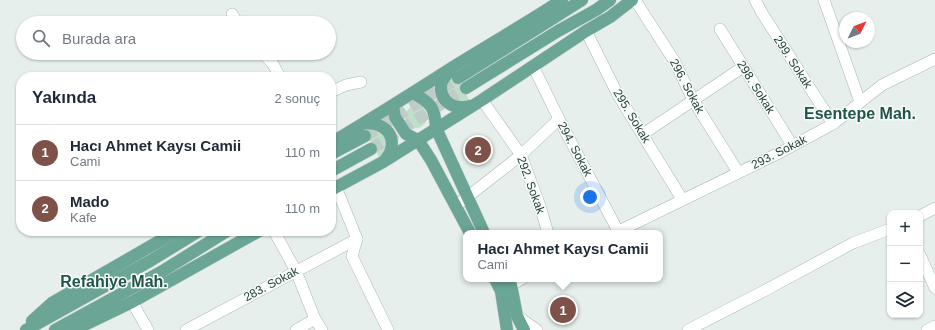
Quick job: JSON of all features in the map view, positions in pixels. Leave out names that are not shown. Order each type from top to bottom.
[{"type":"main road","points":[[336,140],[413,93],[455,73],[509,34],[562,0]]},
{"type":"main road","points":[[478,103],[463,108],[454,107],[448,103],[442,94],[441,85],[443,79],[582,0]]},
{"type":"main road","points":[[466,88],[558,31],[596,10],[610,0]]},
{"type":"main road","points":[[336,186],[383,162],[478,103],[634,0]]},
{"type":"main road","points":[[413,93],[427,101],[435,114],[436,128],[483,230]]},
{"type":"main road","points":[[393,106],[395,117],[406,134],[418,140],[431,160],[468,230]]},
{"type":"main road","points":[[365,123],[379,125],[386,130],[390,136],[392,148],[389,156],[383,162]]},
{"type":"main road","points":[[336,151],[365,136]]},
{"type":"main road","points":[[336,168],[371,149]]},
{"type":"main road","points":[[22,330],[52,303],[168,236]]},
{"type":"main road","points":[[26,330],[120,278],[191,236]]},
{"type":"main road","points":[[55,330],[161,272],[219,236]]},
{"type":"main road","points":[[74,330],[132,302],[249,236]]},
{"type":"main road","points":[[496,282],[501,291],[507,330]]},
{"type":"main road","points":[[509,282],[517,316],[523,329]]},
{"type":"street","name":"296. Sokak","points":[[634,0],[675,62],[693,100],[738,172]]},
{"type":"street","name":"299. Sokak","points":[[755,0],[833,124]]},
{"type":"street","points":[[824,0],[860,102]]},
{"type":"street","name":"298. Sokak","points":[[720,29],[792,145]]},
{"type":"street","name":"295. Sokak","points":[[586,31],[618,95],[682,200]]},
{"type":"street","name":"293. Sokak","points":[[621,230],[833,124],[882,86],[935,59]]},
{"type":"street","points":[[269,60],[277,72]]},
{"type":"street","name":"294. Sokak","points":[[533,66],[616,230]]},
{"type":"street","points":[[643,134],[743,67]]},
{"type":"street","points":[[336,89],[346,84],[361,82]]},
{"type":"street","name":"292. Sokak","points":[[478,103],[521,155],[547,230]]},
{"type":"street","points":[[456,206],[521,155],[559,119]]},
{"type":"street","points":[[336,194],[357,239],[352,256],[388,330]]},
{"type":"street","points":[[923,214],[935,208]]},
{"type":"street","points":[[688,330],[853,243],[887,230]]},
{"type":"street","points":[[277,236],[296,271],[315,319],[322,330]]},
{"type":"street","name":"283. Sokak","points":[[186,330],[357,239]]},
{"type":"street","points":[[923,262],[935,288]]},
{"type":"street","points":[[132,302],[148,330]]},
{"type":"street","points":[[517,316],[537,330]]},
{"type":"street","points":[[296,330],[315,319]]},
{"type":"street","points":[[927,330],[935,326]]},
{"type":"green space","points":[[454,75],[470,101],[462,103],[448,97],[446,83]]},
{"type":"green space","points":[[416,106],[424,109],[427,117],[424,125],[416,128],[408,125],[405,117],[408,109]]},
{"type":"green space","points":[[372,128],[384,134],[387,147],[384,153],[379,157],[364,130]]},
{"type":"tunnel","points":[[365,136],[458,78]]},
{"type":"tunnel","points":[[371,149],[466,88]]},
{"type":"place","name":"Mado","points":[[478,150]]},
{"type":"place","name":"Hacı Ahmet Kaysı Camii","points":[[563,310]]},
{"type":"district","name":"Esentepe Mah.","points":[[860,113]]},
{"type":"district","name":"Refahiye Mah.","points":[[114,281]]}]
